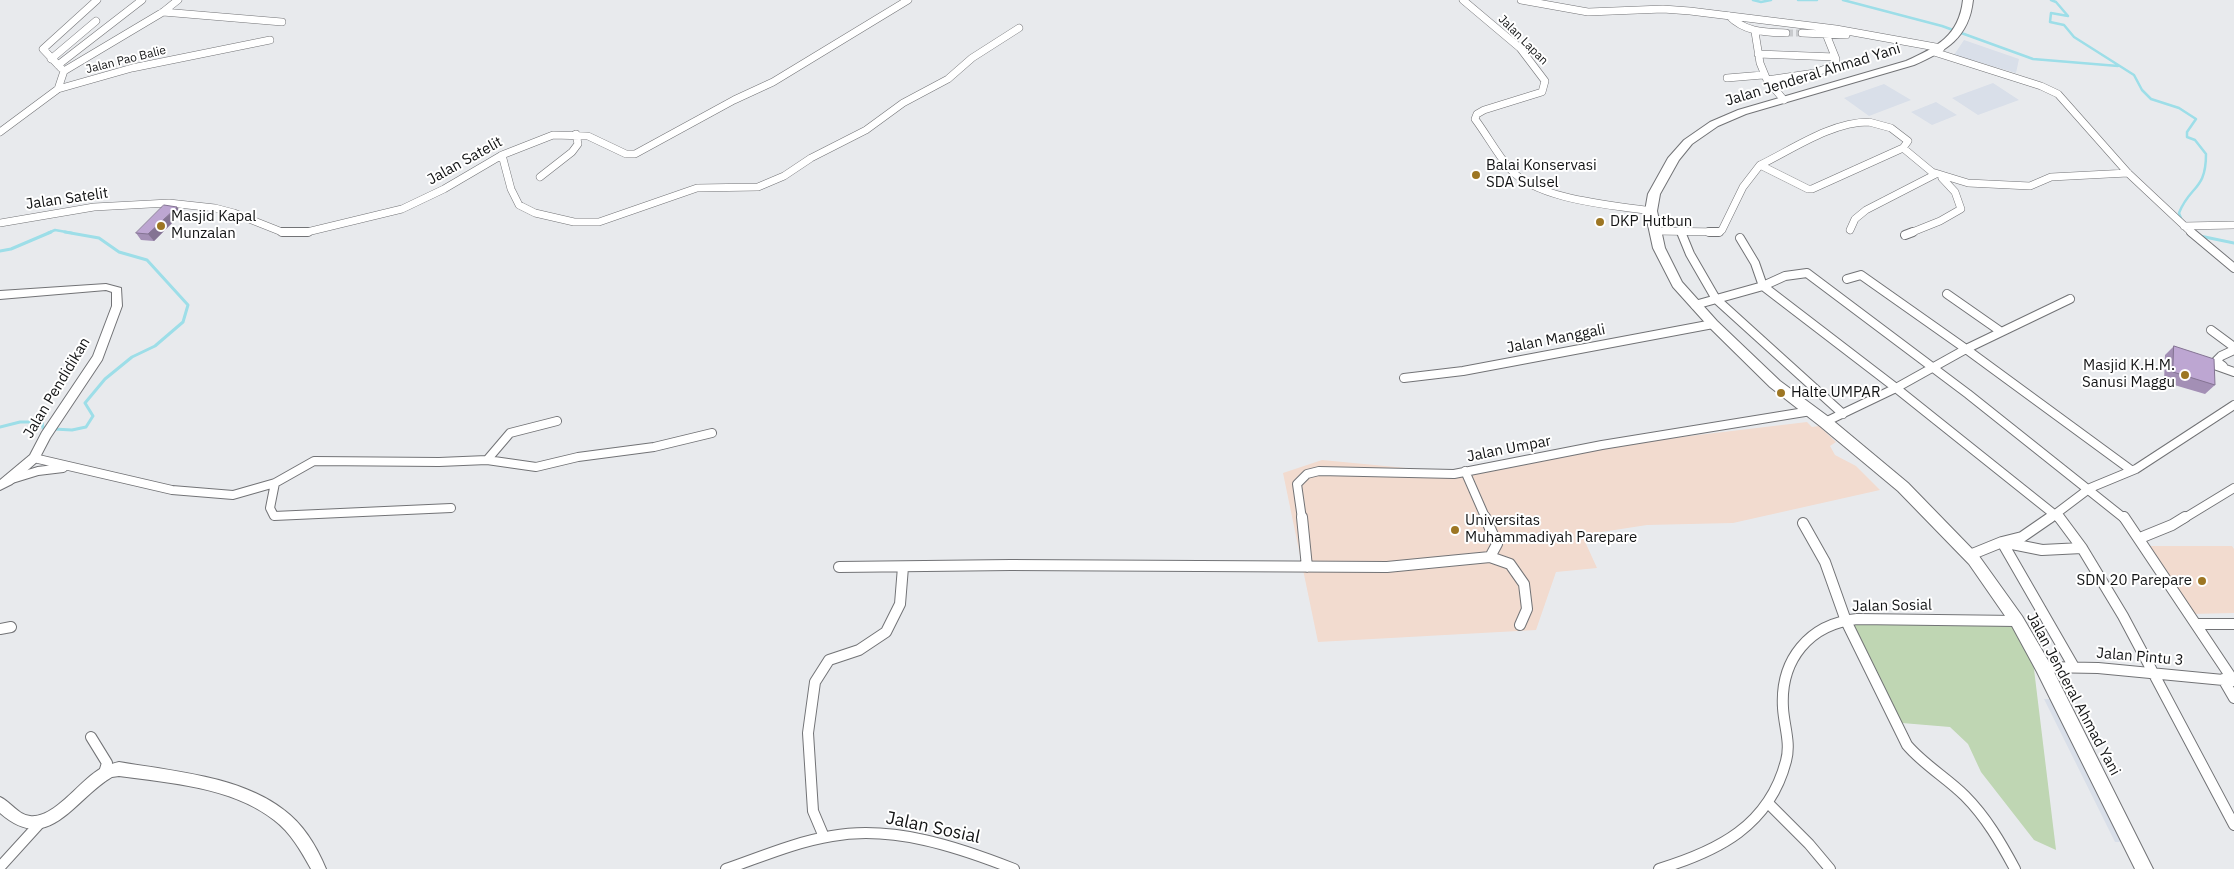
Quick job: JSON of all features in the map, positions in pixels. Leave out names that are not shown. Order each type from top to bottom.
[{"type":"highway","name":"Jalan Jenderal Ahmad Yani","points":[[1968,0],[1965,18],[1958,32],[1937,50],[1910,63],[1742,112],[1714,124],[1688,142],[1674,158],[1654,194],[1650,211],[1667,267],[1677,284],[1695,305],[1775,384],[1825,422],[1903,487],[1970,556],[2018,621],[2144,869]]},
{"type":"street","points":[[64,71],[43,49],[97,0]]},
{"type":"street","points":[[58,65],[142,0]]},
{"type":"street","points":[[58,89],[64,71],[163,12],[178,0]]},
{"type":"street","name":"Jalan Satelit","points":[[0,223],[94,207],[169,203],[228,211],[282,232],[307,232],[402,209],[444,189],[502,155],[544,137],[576,134],[588,136],[626,154],[642,152],[700,118],[773,82],[908,0]]},
{"type":"street","name":"Jalan Lapan","points":[[1463,0],[1510,39],[1540,69],[1545,81],[1542,92],[1484,110],[1477,114],[1475,120],[1511,170],[1530,185],[1581,201],[1650,211]]},
{"type":"street","points":[[1521,0],[1588,12],[1663,9],[1861,33],[1937,50],[2051,90],[2066,103],[2128,173],[2184,226],[2234,268]]},
{"type":"street","points":[[163,12],[282,22]]},
{"type":"street","points":[[1729,16],[1734,22],[1755,32],[1786,33]]},
{"type":"street","points":[[51,58],[96,20]]},
{"type":"street","points":[[502,155],[511,189],[519,205],[535,214],[574,222],[599,222],[697,188],[758,187],[784,176],[811,158],[866,130],[904,103],[948,79],[972,58],[1019,28]]},
{"type":"street","points":[[1755,32],[1758,54],[1765,78],[1784,100]]},
{"type":"street","points":[[1802,33],[1861,33]]},
{"type":"street","points":[[1727,78],[1765,78],[1825,70],[1835,65],[1835,57],[1826,34]]},
{"type":"street","name":"Jalan Pao Balie","points":[[0,132],[58,89],[132,68],[270,40]]},
{"type":"street","points":[[1758,54],[1835,57]]},
{"type":"street","points":[[1655,231],[1710,234],[1722,230],[1732,204],[1749,176],[1760,165],[1856,123],[1870,122],[1892,129],[1907,139],[1908,143],[1903,148],[1812,189],[1808,189],[1760,165]]},
{"type":"street","points":[[540,177],[572,152],[578,144],[576,134]]},
{"type":"street","points":[[1903,148],[1917,161],[1950,185],[1960,202],[1961,209],[1940,221],[1906,235]]},
{"type":"street","points":[[1850,230],[1855,219],[1866,210],[1937,174],[1968,184],[1996,183],[2030,186],[2051,177],[2128,173]]},
{"type":"street","points":[[2184,226],[2234,225]]},
{"type":"street","points":[[1681,232],[1690,254],[1716,299],[1843,414]]},
{"type":"street","points":[[1740,238],[1755,263],[1763,286],[2056,514],[2082,548],[2122,616],[2234,825]]},
{"type":"street","points":[[1695,305],[1763,286],[1790,274],[1798,272],[1808,273],[2090,488],[2123,516],[2140,538],[2196,624],[2230,680],[2234,698]]},
{"type":"street","points":[[1847,279],[1861,275],[2131,470]]},
{"type":"street","name":"Jalan Pendidikan","points":[[0,295],[106,288],[117,290],[117,306],[98,357],[46,434],[34,458],[12,479],[0,485]]},
{"type":"street","points":[[1947,294],[2000,331]]},
{"type":"street","points":[[1825,422],[1896,388],[2000,331],[2070,299]]},
{"type":"street","name":"Jalan Manggali","points":[[1404,378],[1463,371],[1713,324]]},
{"type":"street","points":[[2211,330],[2234,348],[2216,361],[2225,368]]},
{"type":"street","points":[[2195,359],[2234,372]]},
{"type":"street","points":[[1970,556],[2002,542],[2022,537],[2090,488],[2131,470],[2198,430],[2234,405]]},
{"type":"street","name":"Jalan Umpar","points":[[1306,566],[1303,522],[1297,484],[1306,474],[1327,471],[1454,474],[1602,445],[1810,411]]},
{"type":"street","points":[[487,460],[510,433],[557,422]]},
{"type":"street","points":[[34,458],[172,490],[205,494],[233,494],[275,483],[314,461],[438,462],[487,460],[518,466],[536,467],[578,457],[654,447],[712,433]]},
{"type":"street","points":[[12,479],[38,471],[68,467]]},
{"type":"street","points":[[1465,471],[1497,544],[1490,557]]},
{"type":"street","points":[[275,483],[270,508],[274,516],[451,508]]},
{"type":"street","points":[[2140,538],[2172,525],[2234,488]]},
{"type":"street","points":[[1803,522],[1825,562],[1846,621],[1894,723],[1907,745],[1917,758],[1966,796],[1978,811],[2015,869]]},
{"type":"street","points":[[2002,542],[2029,550],[2048,552],[2082,548]]},
{"type":"street","points":[[2002,542],[2074,667]]},
{"type":"street","points":[[839,567],[1387,567],[1490,557],[1510,564],[1524,584],[1527,609],[1520,625]]},
{"type":"street","points":[[824,837],[813,812],[808,733],[815,682],[829,660],[859,650],[886,632],[900,604],[903,566]]},
{"type":"street","name":"Jalan Sosial","points":[[1660,869],[1683,863],[1722,844],[1761,816],[1769,804],[1786,763],[1788,747],[1783,709],[1783,688],[1798,651],[1817,632],[1829,625],[1862,619],[2018,621]]},
{"type":"street","points":[[2196,624],[2234,624]]},
{"type":"street","points":[[0,629],[11,627]]},
{"type":"street","name":"Jalan Pintu 3","points":[[2043,667],[2153,672],[2230,680]]},
{"type":"street","points":[[91,737],[96,742],[99,754],[107,763],[104,773]]},
{"type":"street","points":[[0,867],[40,823],[55,816],[104,773],[118,769],[187,781],[258,800],[276,812],[295,830],[319,869]]},
{"type":"street","points":[[0,804],[19,819],[40,823]]},
{"type":"street","points":[[1769,804],[1809,844],[1830,869]]},
{"type":"street","name":"Jalan Sosial","points":[[726,869],[824,837],[878,833],[914,838],[970,852],[1014,869]]},
{"type":"shaded area","points":[[1964,40],[2019,59],[2016,73],[1954,55]]},
{"type":"shaded area","points":[[1993,83],[2019,100],[1978,115],[1952,98]]},
{"type":"shaded area","points":[[1884,84],[1911,100],[1869,116],[1844,98]]},
{"type":"shaded area","points":[[1936,102],[1957,115],[1932,125],[1911,112]]},
{"type":"shaded area","name":"Universitas Muhammadiyah Parepare","points":[[1807,422],[1812,427],[1819,426],[1836,442],[1830,446],[1835,455],[1856,466],[1880,490],[1733,523],[1647,525],[1582,535],[1597,568],[1556,572],[1536,630],[1318,642],[1283,473],[1322,460],[1469,474],[1648,441]]},
{"type":"shaded area","name":"SDN 20 Parepare","points":[[2148,546],[2232,546],[2234,549],[2234,613],[2190,614]]},
{"type":"shaded area","points":[[2044,699],[2052,699],[2124,842],[2115,842]]},
{"type":"green space","points":[[1852,622],[2014,624],[2033,661],[2056,850],[2034,840],[1981,772],[1968,744],[1950,727],[1902,723],[1875,674]]},
{"type":"building","points":[[164,205],[177,207],[148,234],[136,233]]},
{"type":"building","points":[[2174,346],[2214,359],[2215,385],[2173,372]]},
{"type":"waterway","points":[[1753,0],[1761,2],[1771,0]]},
{"type":"waterway","points":[[1798,0],[1817,0]]},
{"type":"waterway","points":[[1843,0],[1942,26],[2033,59],[2118,66]]},
{"type":"waterway","points":[[2051,0],[2056,2],[2068,16],[2051,13],[2050,22],[2064,25],[2074,37],[2134,75],[2142,90],[2151,99],[2179,108],[2196,119],[2187,132],[2187,137],[2195,140],[2206,154],[2205,166],[2200,182],[2183,204],[2179,213],[2182,221]]},
{"type":"waterway","points":[[48,233],[55,230],[72,233]]},
{"type":"waterway","points":[[0,251],[11,249],[51,232]]},
{"type":"waterway","points":[[54,429],[72,430],[86,427],[93,416],[85,403],[105,379],[132,357],[155,346],[183,322],[188,305],[147,260],[119,252],[99,238],[65,232]]},
{"type":"waterway","points":[[2200,236],[2234,243]]},
{"type":"waterway","points":[[0,427],[20,422],[42,422],[43,428],[48,428]]},
{"type":"tunnel","points":[[1786,33],[1802,33]]},
{"type":"place","name":"Balai Konservasi SDA Sulsel","points":[[1476,175]]},
{"type":"place","name":"DKP Hutbun","points":[[1600,222]]},
{"type":"place","name":"Masjid Kapal Munzalan","points":[[161,226]]},
{"type":"place","name":"Masjid K.H.M. Sanusi Maggu","points":[[2185,375]]},
{"type":"place","name":"Halte UMPAR","points":[[1781,393]]},
{"type":"place","name":"Universitas Muhammadiyah Parepare","points":[[1455,530]]},
{"type":"place","name":"SDN 20 Parepare","points":[[2202,581]]}]
